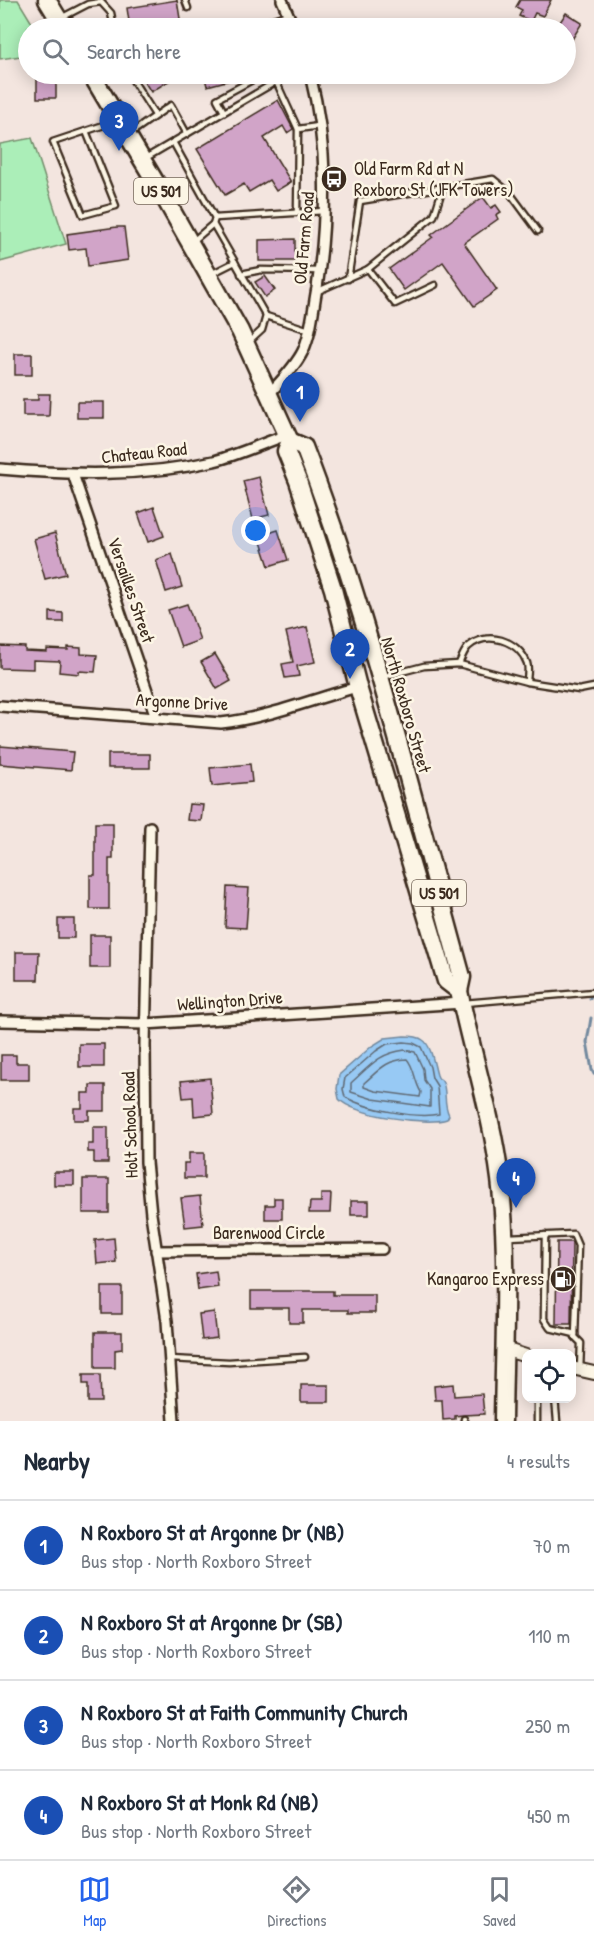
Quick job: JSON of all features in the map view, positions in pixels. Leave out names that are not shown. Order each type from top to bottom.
[{"type":"highway","points":[[47,0],[58,18]]},
{"type":"highway","name":"North Roxboro Street","points":[[97,84],[209,275],[246,344],[288,438],[286,451],[333,589],[358,687],[446,981],[460,997]]},
{"type":"highway","name":"North Roxboro Street","points":[[288,438],[304,447],[320,488],[380,677],[462,977],[460,997],[492,1134],[500,1179],[503,1237],[503,1421]]},
{"type":"highway","points":[[333,589],[346,606],[365,668],[380,677]]},
{"type":"highway","points":[[358,687],[372,692],[396,773],[407,779]]},
{"type":"street","points":[[282,0],[290,18]]},
{"type":"street","name":"Old Farm Road","points":[[269,394],[303,352],[319,271],[325,166],[321,126],[312,84]]},
{"type":"street","name":"Chateau Road","points":[[0,469],[74,474],[117,474],[193,465],[288,438]]},
{"type":"street","name":"Versailles Street","points":[[74,474],[156,717]]},
{"type":"street","name":"Argonne Drive","points":[[0,706],[211,723],[241,721],[284,711],[358,687]]},
{"type":"street","name":"Holt School Road","points":[[150,827],[145,1024],[146,1162],[170,1359],[174,1421]]},
{"type":"street","name":"Wellington Drive","points":[[0,1020],[145,1024],[460,997]]},
{"type":"street","name":"Barenwood Circle","points":[[156,1251],[382,1249]]},
{"type":"street","points":[[504,1349],[522,1355]]},
{"type":"street","points":[[576,1369],[594,1373]]},
{"type":"lane","points":[[185,0],[188,8]]},
{"type":"lane","points":[[69,18],[88,4],[103,1],[112,18]]},
{"type":"lane","points":[[276,18],[288,14]]},
{"type":"lane","points":[[135,84],[155,115]]},
{"type":"lane","points":[[224,112],[217,99],[240,84]]},
{"type":"lane","points":[[142,160],[271,84]]},
{"type":"lane","points":[[277,84],[298,129],[297,213]]},
{"type":"lane","points":[[86,131],[116,206],[84,215],[53,142],[86,131],[123,128],[155,115],[171,105],[187,134]]},
{"type":"lane","points":[[298,129],[321,126]]},
{"type":"lane","points":[[173,142],[241,274],[266,316],[309,330]]},
{"type":"lane","points":[[348,279],[360,201],[493,179],[510,193],[538,231]]},
{"type":"lane","points":[[316,292],[368,269],[434,216],[443,187]]},
{"type":"lane","points":[[191,243],[214,221],[324,211]]},
{"type":"lane","points":[[209,275],[235,262]]},
{"type":"lane","points":[[368,269],[395,304],[435,285]]},
{"type":"lane","points":[[241,274],[261,270],[319,271]]},
{"type":"lane","points":[[246,344],[262,330],[266,316]]},
{"type":"lane","points":[[459,664],[466,648],[481,639],[503,640],[518,648],[528,666],[527,682]]},
{"type":"lane","points":[[380,677],[424,666],[459,664],[527,682],[579,690],[594,687]]},
{"type":"lane","points":[[460,997],[594,992]]},
{"type":"lane","points":[[503,1237],[573,1234],[578,1246],[575,1337],[581,1343],[576,1369]]},
{"type":"lane","points":[[545,1235],[544,1318],[550,1328],[575,1334]]},
{"type":"lane","points":[[170,1359],[229,1362],[305,1357]]},
{"type":"lane","points":[[537,1403],[537,1421]]},
{"type":"lane","points":[[555,1403],[557,1421]]},
{"type":"green space","points":[[0,0],[18,0],[29,18],[18,18],[18,56],[0,59]]},
{"type":"green space","points":[[32,138],[66,244],[0,262],[0,144]]},
{"type":"water","points":[[404,1036],[419,1038],[429,1047],[437,1075],[444,1086],[449,1115],[447,1119],[424,1121],[390,1118],[359,1110],[339,1099],[337,1089],[339,1075],[372,1046],[385,1038]]},
{"type":"building","points":[[177,0],[180,18],[128,18],[127,8]]},
{"type":"building","points":[[520,0],[551,0],[543,16],[535,13],[532,18],[524,18],[519,16],[522,10],[516,7]]},
{"type":"building","points":[[566,13],[574,18],[563,18]]},
{"type":"building","points":[[576,19],[582,23],[576,33]]},
{"type":"building","points":[[37,84],[56,84],[56,98],[37,98]]},
{"type":"building","points":[[146,84],[164,84],[151,92]]},
{"type":"building","points":[[278,100],[293,129],[287,133],[283,126],[264,138],[291,182],[276,191],[269,180],[249,192],[244,184],[225,195],[197,149]]},
{"type":"building","points":[[483,197],[491,208],[496,205],[501,212],[496,215],[498,219],[464,243],[497,290],[474,306],[443,262],[404,290],[389,269]]},
{"type":"building","points":[[124,227],[128,260],[88,266],[86,248],[69,250],[67,234]]},
{"type":"building","points":[[295,239],[295,261],[259,261],[259,240]]},
{"type":"building","points":[[265,276],[275,290],[265,297],[255,282]]},
{"type":"building","points":[[15,354],[32,354],[32,375],[15,375]]},
{"type":"building","points":[[38,394],[50,394],[49,416],[23,416],[23,400],[38,400]]},
{"type":"building","points":[[77,402],[104,402],[104,418],[77,418]]},
{"type":"building","points":[[259,477],[269,515],[253,519],[243,481]]},
{"type":"building","points":[[154,507],[164,536],[148,542],[138,513]]},
{"type":"building","points":[[278,530],[288,560],[269,566],[259,536]]},
{"type":"building","points":[[55,533],[66,574],[45,579],[34,539]]},
{"type":"building","points":[[172,554],[182,587],[166,592],[156,560]]},
{"type":"building","points":[[187,604],[200,640],[181,647],[168,610]]},
{"type":"building","points":[[50,612],[63,613],[63,622],[50,622]]},
{"type":"building","points":[[307,627],[315,662],[297,666],[299,676],[285,678],[282,664],[293,662],[286,632]]},
{"type":"building","points":[[0,646],[25,647],[25,651],[47,652],[47,649],[81,648],[81,654],[97,655],[95,672],[79,671],[79,674],[59,672],[60,661],[33,660],[33,669],[0,668]]},
{"type":"building","points":[[215,654],[231,681],[217,689],[201,662]]},
{"type":"building","points":[[0,746],[73,752],[71,770],[0,764]]},
{"type":"building","points":[[108,754],[150,754],[150,768],[108,768]]},
{"type":"building","points":[[250,764],[252,782],[212,786],[210,768]]},
{"type":"building","points":[[189,804],[203,805],[201,821],[187,820]]},
{"type":"building","points":[[95,823],[113,823],[113,859],[109,859],[109,909],[90,909],[90,875],[95,875]]},
{"type":"building","points":[[227,887],[249,888],[246,928],[225,927]]},
{"type":"building","points":[[58,919],[74,919],[74,938],[58,938]]},
{"type":"building","points":[[90,935],[110,935],[110,968],[90,968]]},
{"type":"building","points":[[16,952],[39,952],[38,980],[16,980]]},
{"type":"building","points":[[79,1044],[104,1044],[104,1067],[79,1067]]},
{"type":"building","points":[[1,1055],[16,1055],[16,1063],[29,1063],[29,1080],[1,1080]]},
{"type":"building","points":[[210,1078],[213,1114],[194,1116],[193,1097],[183,1098],[181,1081]]},
{"type":"building","points":[[90,1085],[105,1085],[105,1111],[89,1111],[89,1120],[74,1120],[74,1108],[82,1108],[82,1093],[90,1093]]},
{"type":"building","points":[[93,1127],[108,1127],[108,1163],[94,1163],[94,1152],[88,1152],[88,1144],[93,1144]]},
{"type":"building","points":[[189,1153],[204,1153],[204,1178],[184,1178],[184,1163],[189,1163]]},
{"type":"building","points":[[54,1172],[74,1172],[74,1185],[54,1185]]},
{"type":"building","points":[[83,1179],[109,1179],[109,1213],[83,1213]]},
{"type":"building","points":[[321,1194],[331,1194],[330,1213],[309,1213],[310,1202],[321,1202]]},
{"type":"building","points":[[200,1196],[203,1225],[185,1227],[181,1198]]},
{"type":"building","points":[[274,1198],[282,1198],[282,1219],[265,1219],[265,1205],[274,1205]]},
{"type":"building","points":[[351,1201],[369,1201],[369,1215],[351,1215]]},
{"type":"building","points":[[114,1238],[116,1262],[97,1264],[95,1240]]},
{"type":"building","points":[[557,1242],[572,1243],[571,1324],[556,1324]]},
{"type":"building","points":[[216,1271],[218,1287],[198,1290],[196,1274]]},
{"type":"building","points":[[102,1287],[122,1287],[122,1314],[102,1314]]},
{"type":"building","points":[[251,1291],[333,1291],[333,1295],[375,1295],[375,1313],[348,1313],[348,1310],[303,1310],[303,1323],[289,1323],[289,1308],[251,1308]]},
{"type":"building","points":[[214,1312],[217,1338],[202,1340],[199,1314]]},
{"type":"building","points":[[95,1332],[122,1332],[122,1349],[115,1350],[115,1368],[95,1368]]},
{"type":"building","points":[[83,1375],[100,1375],[101,1402],[88,1402],[88,1384],[83,1384]]},
{"type":"building","points":[[453,1384],[454,1396],[482,1394],[484,1414],[455,1416],[455,1419],[443,1420],[442,1400],[435,1400],[434,1386]]},
{"type":"building","points":[[301,1385],[329,1385],[329,1402],[301,1402]]},
{"type":"waterway","points":[[590,998],[594,988]]},
{"type":"waterway","points":[[591,1018],[587,1042],[594,1074]]},
{"type":"place","name":"N Roxboro St at Faith Community Church","points":[[119,151]]},
{"type":"place","name":"Old Farm Rd at N Roxboro St (JFK Towers)","points":[[334,179]]},
{"type":"place","name":"N Roxboro St at Argonne Dr (NB)","points":[[300,422]]},
{"type":"place","name":"N Roxboro St at Argonne Dr (SB)","points":[[350,679]]},
{"type":"place","name":"N Roxboro St at Monk Rd (NB)","points":[[516,1208]]},
{"type":"place","name":"Kangaroo Express","points":[[563,1279]]}]
